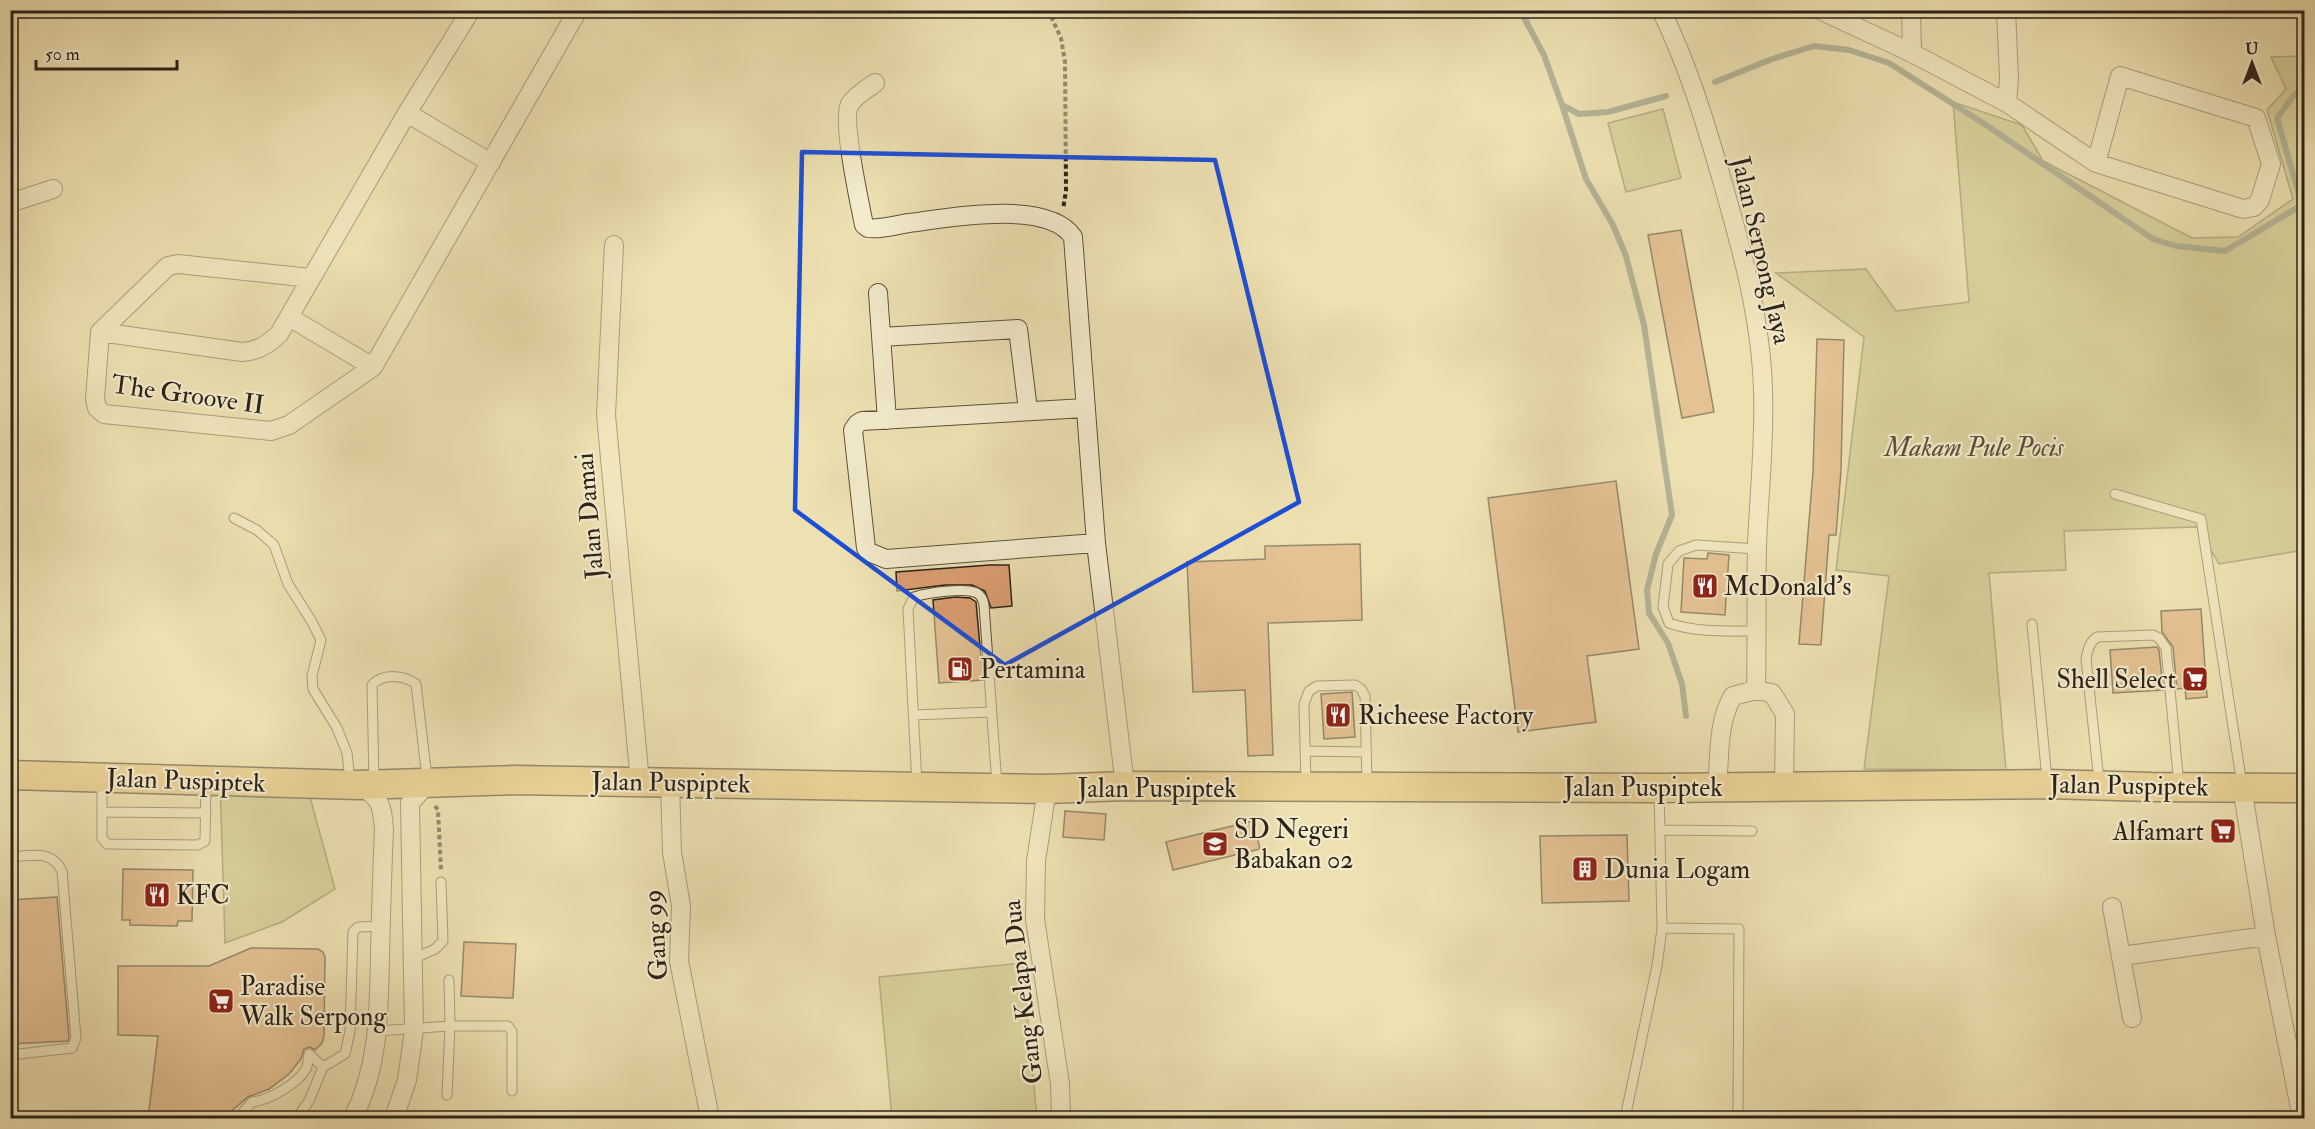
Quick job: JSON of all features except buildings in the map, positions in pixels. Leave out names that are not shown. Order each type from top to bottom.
[{"type":"main road","name":"Jalan Puspiptek","points":[[10,775],[361,784],[419,794],[515,780],[1047,789],[1125,786],[1659,788],[2048,784],[2304,788]]},
{"type":"street","points":[[100,332],[242,352],[255,351],[279,334],[407,113],[471,10]]},
{"type":"street","name":"The Groove II","points":[[100,332],[95,399],[97,408],[104,414],[271,431],[289,425],[373,367],[578,10]]},
{"type":"street","name":"Jalan Serpong Jaya","points":[[1660,10],[1680,56],[1712,145],[1737,232],[1752,296],[1759,340],[1763,391],[1757,549],[1756,690]]},
{"type":"street","points":[[1820,10],[1912,53],[2007,103],[2096,163],[2243,209],[2254,207],[2260,200],[2271,164],[2256,118],[2120,76],[2096,163]]},
{"type":"street","points":[[1911,10],[1912,53]]},
{"type":"street","points":[[2006,10],[2007,103]]},
{"type":"street","points":[[875,83],[860,93],[850,104],[847,119],[864,225],[868,228],[981,214],[1036,216],[1050,219],[1060,225],[1070,232],[1074,242],[1096,543],[1125,786]]},
{"type":"street","points":[[407,113],[490,163]]},
{"type":"street","points":[[10,203],[53,189]]},
{"type":"street","name":"Jalan Damai","points":[[614,245],[606,415],[640,782]]},
{"type":"street","points":[[100,332],[168,266],[178,264],[311,278]]},
{"type":"street","points":[[878,293],[887,420]]},
{"type":"street","points":[[289,317],[373,367]]},
{"type":"street","points":[[881,337],[1018,329],[1028,410]]},
{"type":"street","points":[[1085,408],[862,421],[853,430],[866,548],[870,552],[886,559],[1096,543]]},
{"type":"street","points":[[1717,787],[1723,721],[1727,706],[1733,696],[1756,690],[1772,693],[1785,714],[1784,786]]},
{"type":"street","name":"Gang 99","points":[[670,782],[672,852],[681,906],[679,960],[710,1119]]},
{"type":"street","points":[[354,1119],[368,1086],[373,1067],[377,1031],[381,926],[382,813],[380,801],[361,784]]},
{"type":"street","points":[[2242,787],[2266,936],[2302,1119]]},
{"type":"street","name":"Gang Kelapa Dua","points":[[1047,789],[1036,861],[1035,919],[1060,1084],[1060,1119]]},
{"type":"street","points":[[394,1119],[407,1080],[414,1030],[413,959],[419,794]]},
{"type":"street","points":[[2112,907],[2132,1018]]},
{"type":"street","points":[[2122,956],[2266,936]]},
{"type":"lane","points":[[2115,494],[2201,519],[2242,787]]},
{"type":"lane","points":[[234,518],[257,530],[274,545],[288,584],[321,640],[312,676],[313,689],[337,728],[361,784]]},
{"type":"lane","points":[[1757,549],[1696,545],[1679,551],[1668,564],[1663,607],[1669,623],[1678,626],[1722,631],[1758,631]]},
{"type":"lane","points":[[917,787],[908,609],[914,597],[961,591],[975,592],[982,598],[997,788]]},
{"type":"lane","points":[[2032,624],[2048,784]]},
{"type":"lane","points":[[2100,786],[2086,659],[2088,648],[2097,637],[2153,635],[2159,638],[2166,648],[2180,787]]},
{"type":"lane","points":[[361,784],[372,685],[378,679],[408,678],[416,684],[419,794]]},
{"type":"lane","points":[[1306,787],[1304,704],[1309,691],[1317,686],[1355,685],[1365,696],[1367,787]]},
{"type":"lane","points":[[913,715],[992,712]]},
{"type":"lane","points":[[1305,752],[1367,752]]},
{"type":"lane","points":[[102,777],[102,838],[106,844],[198,845],[205,842],[206,780]]},
{"type":"lane","points":[[1625,1119],[1657,966],[1662,928],[1659,788]]},
{"type":"lane","points":[[102,812],[206,813]]},
{"type":"lane","points":[[1660,830],[1752,831]]},
{"type":"lane","points":[[10,857],[46,855],[57,862],[62,872],[76,1038],[72,1048],[10,1055]]},
{"type":"lane","points":[[413,959],[435,949],[443,941],[441,882]]},
{"type":"lane","points":[[297,1119],[309,1101],[323,1067],[345,1054],[350,1031],[353,932],[358,927],[381,926]]},
{"type":"lane","points":[[1662,928],[1739,929],[1738,1119]]},
{"type":"lane","points":[[447,1095],[449,980]]},
{"type":"lane","points":[[377,1031],[504,1025],[510,1029],[512,1091]]},
{"type":"lane","points":[[254,1119],[244,1111],[252,1102],[259,1101],[294,1082],[307,1068],[309,1054],[323,1067]]},
{"type":"path","points":[[1048,10],[1061,38],[1065,62],[1066,191],[1060,225]]},
{"type":"path","points":[[419,794],[438,810],[441,882]]},
{"type":"highlighted area","points":[[802,152],[1215,160],[1299,502],[1005,665],[795,510]]},
{"type":"green space","name":"Makam Pule Pocis","points":[[2304,56],[2304,550],[2219,564],[2197,527],[2064,531],[2066,570],[1989,573],[2006,770],[1864,769],[1889,576],[1836,570],[1864,337],[1776,273],[1866,269],[1896,311],[1969,302],[1953,102],[2022,125],[2043,161],[2192,238],[2238,237],[2293,199],[2267,110],[2286,89],[2271,57]]},
{"type":"green space","points":[[1663,109],[1681,178],[1626,192],[1608,123]]},
{"type":"green space","points":[[220,781],[310,797],[335,889],[282,922],[225,943]]},
{"type":"green space","points":[[1022,963],[1037,1118],[892,1118],[879,977]]},
{"type":"waterway","points":[[1520,10],[1544,55],[1586,179],[1613,225],[1626,256],[1644,325],[1672,515],[1656,554],[1647,590],[1649,613],[1668,643],[1682,684],[1686,716]]},
{"type":"waterway","points":[[1715,82],[1772,59],[1814,46],[1849,50],[1889,63],[1986,125],[2153,239],[2176,246],[2225,251],[2302,205],[2277,118],[2294,95],[2304,91]]},
{"type":"waterway","points":[[1562,105],[1579,114],[1608,112],[1666,96]]},
{"type":"place","name":"McDonald's","points":[[1705,586]]},
{"type":"place","name":"Pertamina","points":[[960,669]]},
{"type":"place","name":"Shell Select","points":[[2195,679]]},
{"type":"place","name":"Richeese Factory","points":[[1338,715]]},
{"type":"place","name":"Alfamart","points":[[2223,831]]},
{"type":"place","name":"SD Negeri Babakan 02","points":[[1215,844]]},
{"type":"place","name":"Dunia Logam","points":[[1585,869]]},
{"type":"place","name":"KFC","points":[[157,895]]},
{"type":"place","name":"Paradise Walk Serpong","points":[[221,1001]]}]
